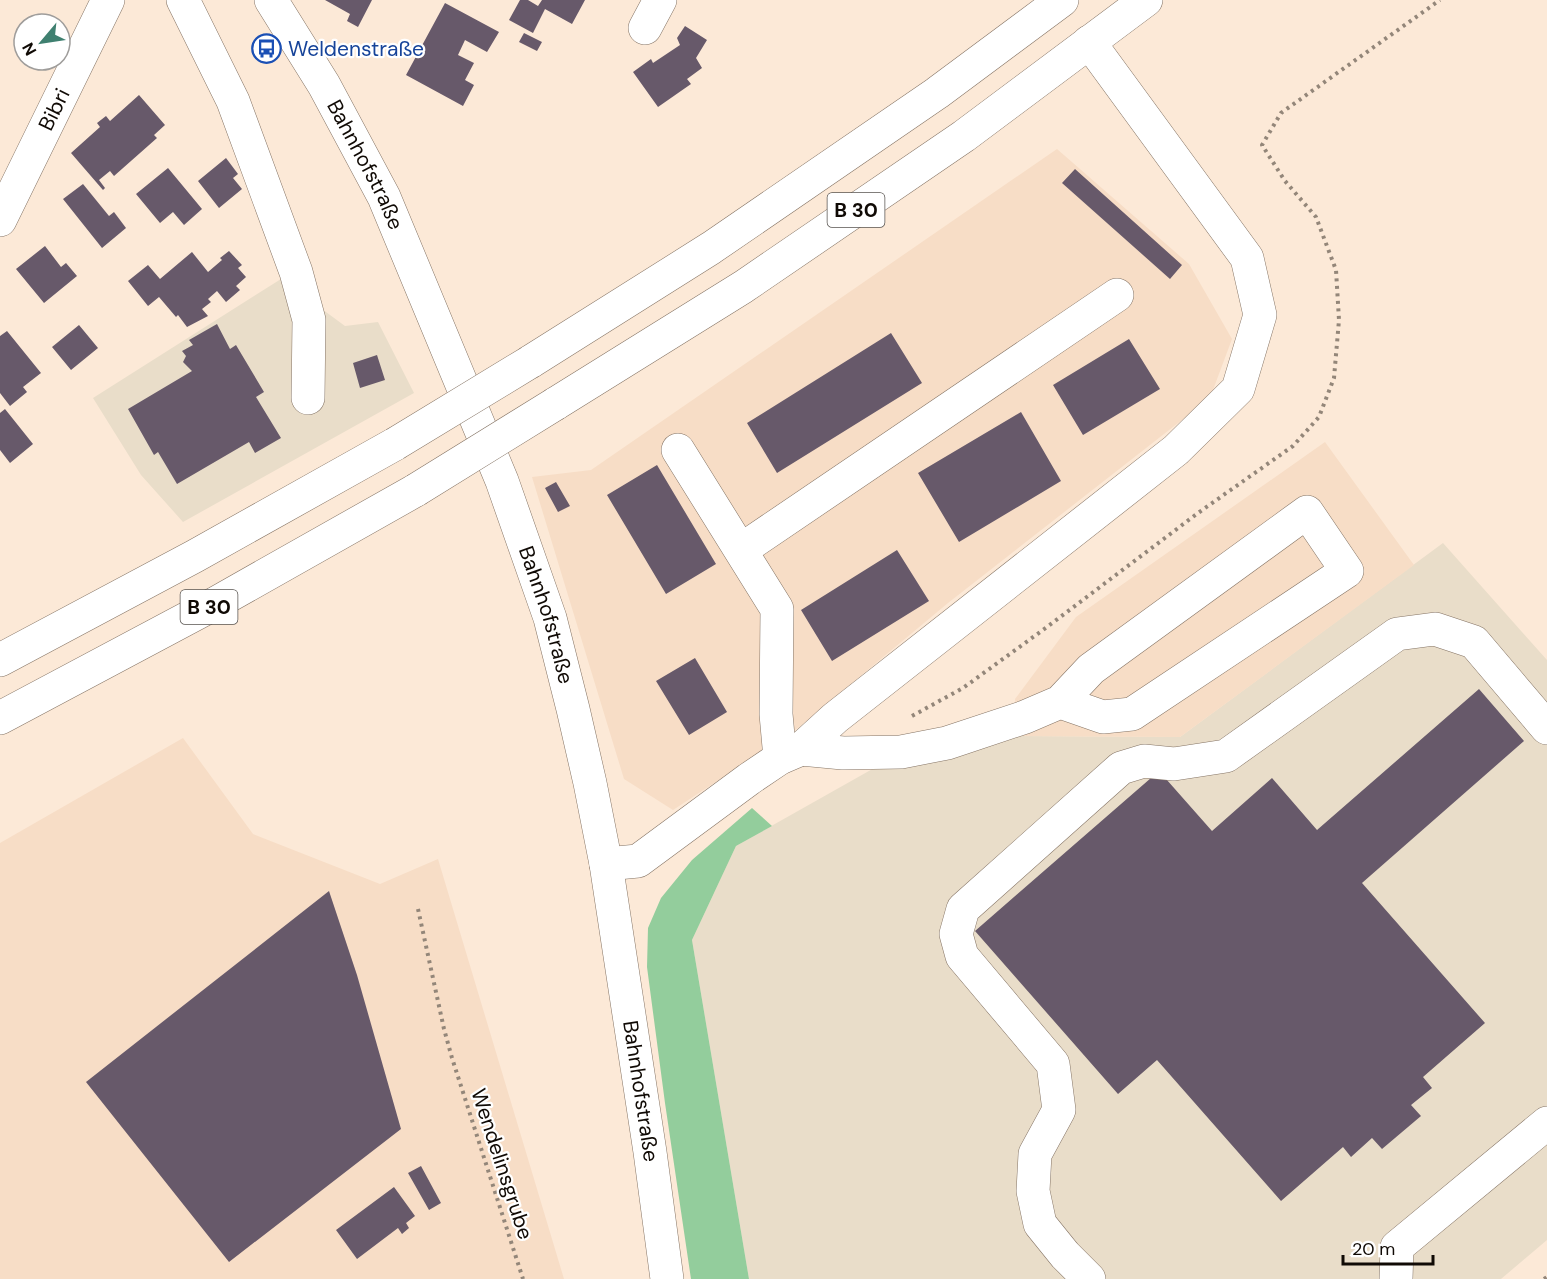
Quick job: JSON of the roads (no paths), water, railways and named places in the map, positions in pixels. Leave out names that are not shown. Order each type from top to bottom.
[{"type":"main road","name":"Bibri","points":[[0,220],[108,0]]},
{"type":"main road","points":[[183,0],[233,101],[296,272],[309,320],[308,398]]},
{"type":"main road","name":"Bahnhofstraße","points":[[271,0],[324,85],[384,197],[502,481],[550,618],[581,741],[606,864],[667,1279]]},
{"type":"main road","name":"B 30","points":[[0,660],[195,556],[395,444],[530,362],[711,248],[938,93],[1062,0]]},
{"type":"main road","name":"B 30","points":[[0,718],[216,603],[416,490],[743,287],[964,136],[1146,0]]},
{"type":"main road","points":[[606,864],[638,861],[749,779],[791,754],[1176,450],[1238,389],[1260,315],[1246,258],[1089,42]]},
{"type":"main road","points":[[741,550],[1117,295]]},
{"type":"main road","points":[[678,450],[777,609],[776,714],[791,754]]},
{"type":"main road","points":[[791,754],[901,752],[947,743],[1025,717],[1060,702],[1091,669],[1307,512],[1347,571],[1132,714],[1102,717],[1060,702]]},
{"type":"main road","points":[[1089,1279],[1065,1255],[1040,1224],[1033,1191],[1035,1154],[1059,1110],[1053,1064],[962,956],[956,934],[963,909],[1121,768],[1144,760],[1174,764],[1226,756],[1397,634],[1436,629],[1474,642],[1547,728]]},
{"type":"main road","points":[[1395,1279],[1397,1248],[1547,1123]]},
{"type":"place","name":"Weldenstraße","points":[[267,49]]}]
